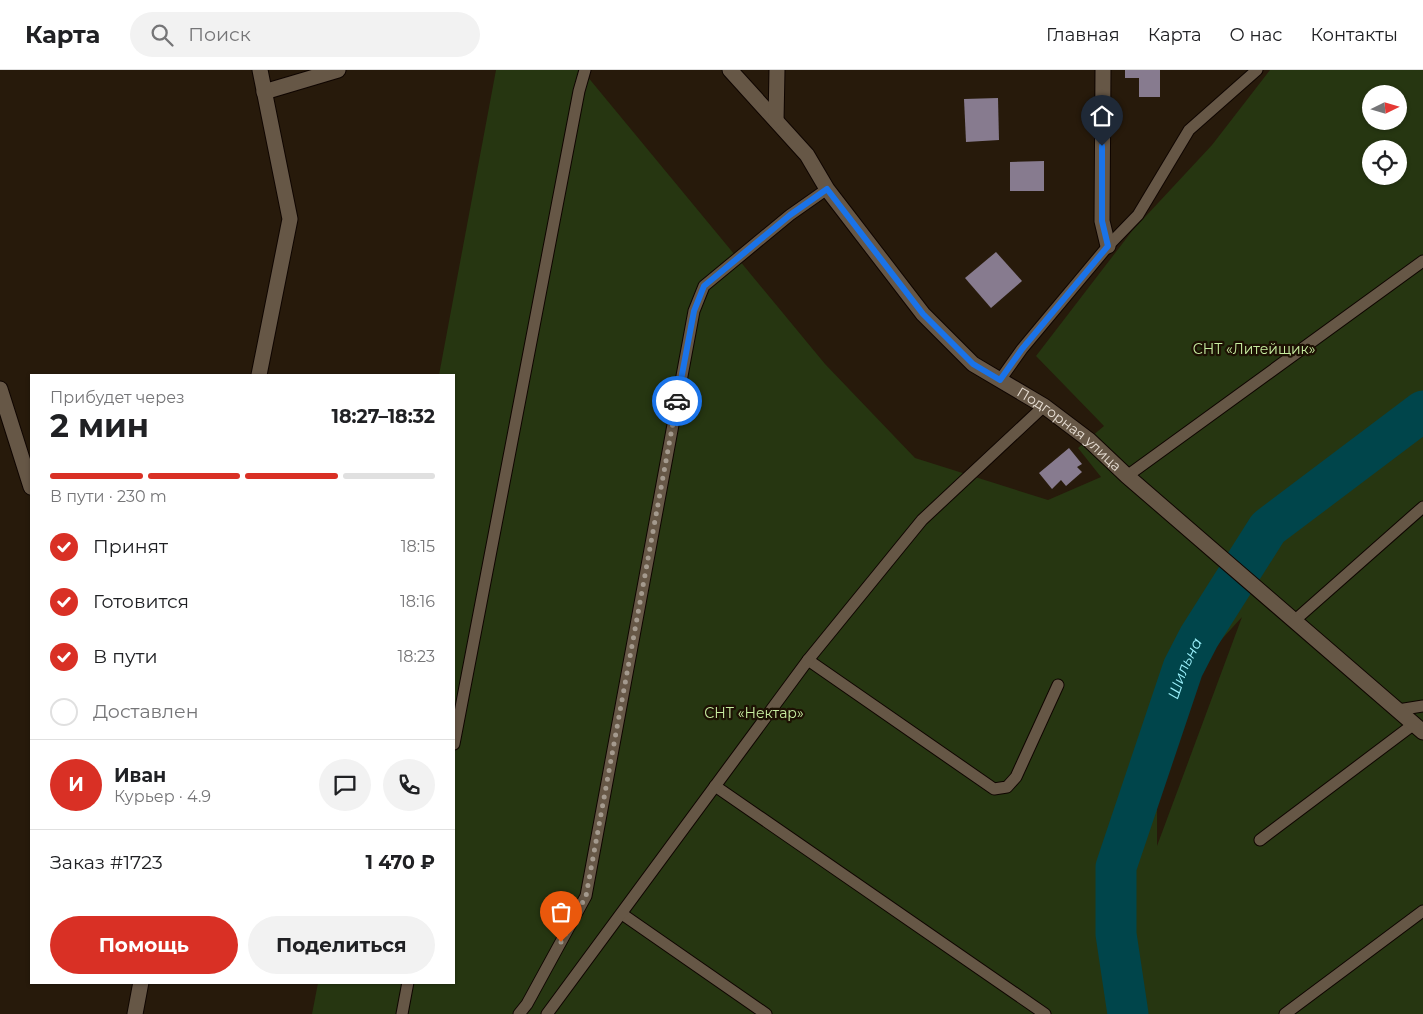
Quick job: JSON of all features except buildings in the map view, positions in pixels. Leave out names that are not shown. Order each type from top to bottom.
[{"type":"street","points":[[259,374],[290,219],[260,70]]},
{"type":"street","points":[[264,92],[338,70]]},
{"type":"street","name":"Подгорная улица","points":[[730,70],[808,155],[827,189],[923,314],[973,364],[1044,406],[1089,440],[1126,476],[1418,728]]},
{"type":"street","points":[[776,120],[777,70]]},
{"type":"street","points":[[1103,70],[1102,221],[1108,246]]},
{"type":"street","points":[[0,389],[30,484]]},
{"type":"street","points":[[135,1014],[141,984]]},
{"type":"lane","points":[[455,739],[579,90],[585,70]]},
{"type":"lane","points":[[1000,380],[1022,349],[1108,246],[1138,215],[1189,130],[1257,70]]},
{"type":"lane","points":[[519,1014],[527,1004],[586,896],[694,311],[704,286],[790,215],[827,189]]},
{"type":"lane","points":[[1126,476],[1423,261]]},
{"type":"lane","points":[[547,1014],[808,660],[922,520],[1044,406]]},
{"type":"lane","points":[[1294,620],[1423,507]]},
{"type":"lane","points":[[808,660],[994,789],[1007,787],[1016,777],[1058,686]]},
{"type":"lane","points":[[1398,710],[1423,706]]},
{"type":"lane","points":[[1260,840],[1418,728]]},
{"type":"lane","points":[[715,786],[1045,1014]]},
{"type":"lane","points":[[1285,1014],[1423,911]]},
{"type":"lane","points":[[622,914],[766,1014]]},
{"type":"lane","points":[[402,1014],[408,984]]},
{"type":"green space","name":"СНТ «Нектар»","points":[[496,70],[582,70],[825,364],[915,458],[1048,500],[1101,477],[1078,448],[1104,426],[1036,356],[1132,231],[1212,145],[1270,70],[1423,70],[1423,1014],[312,1014],[318,984],[455,984],[455,374],[439,374]],"holes":[[[1242,617],[1157,846],[1157,794],[1190,674]]]},
{"type":"waterway","name":"Шильна","points":[[1128,1014],[1116,934],[1116,867],[1183,668],[1199,637],[1268,528],[1423,411]]},
{"type":"way so far","points":[[561,942],[586,896],[677,401]]},
{"type":"route","points":[[677,401],[694,311],[704,286],[790,215],[827,189],[923,314],[973,364],[1000,380],[1022,349],[1108,246],[1102,221],[1102,146]]},
{"type":"park label","name":"СНТ «Литейщик»","points":[[1254,349]]}]
